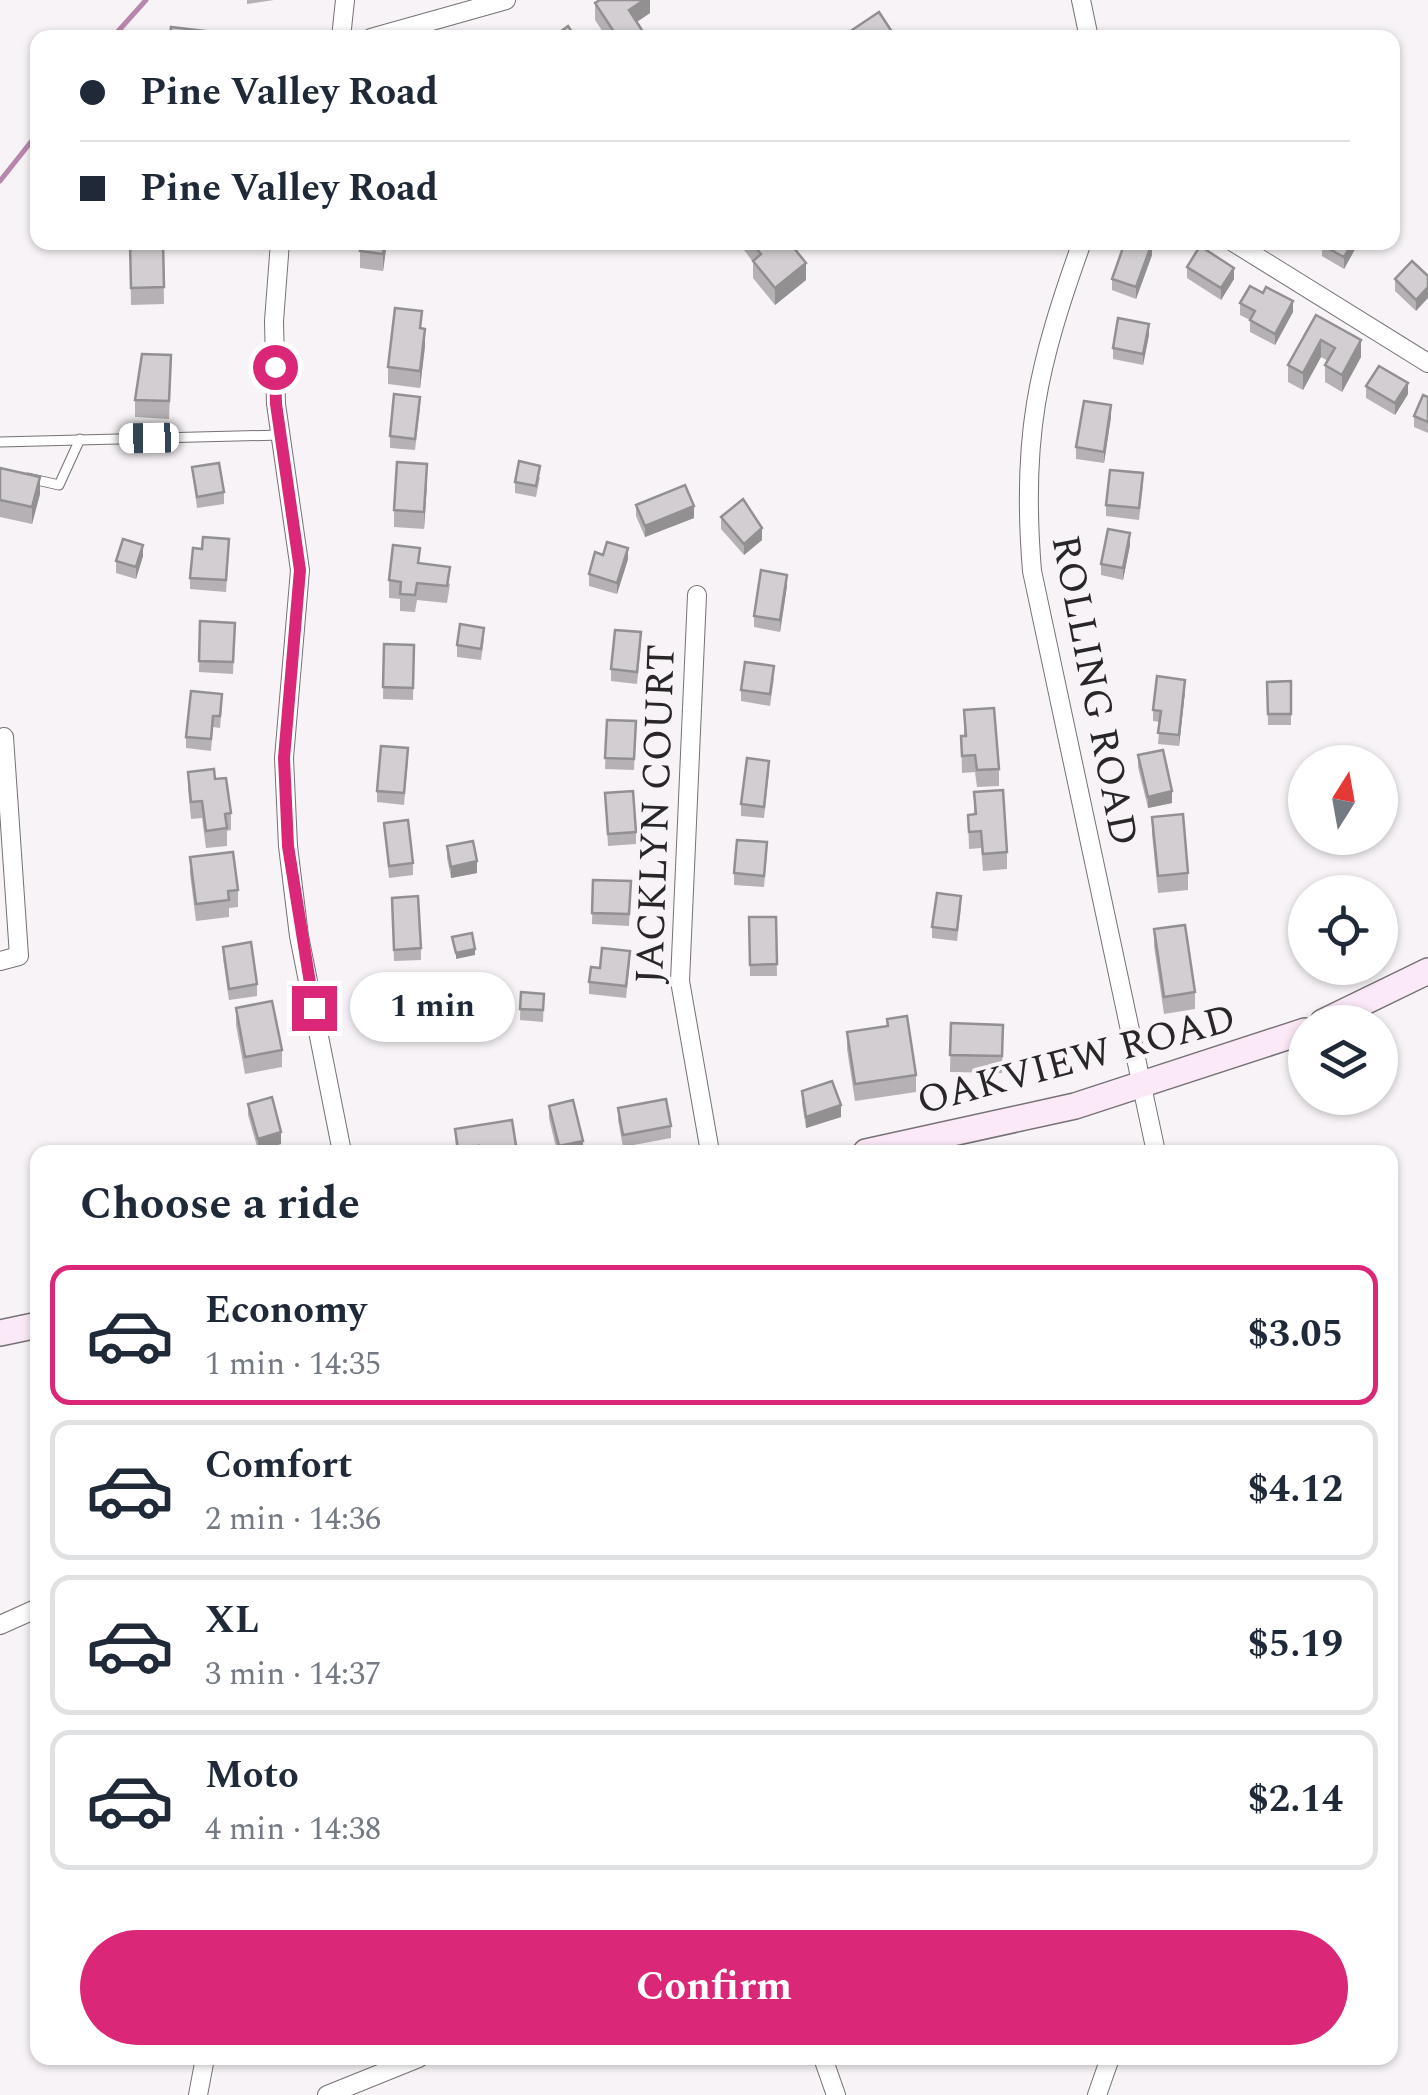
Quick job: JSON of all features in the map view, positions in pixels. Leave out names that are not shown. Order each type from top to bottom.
[{"type":"street","points":[[342,30],[346,0]]},
{"type":"street","points":[[400,30],[506,0]]},
{"type":"street","points":[[1082,0],[1088,30]]},
{"type":"street","points":[[279,250],[274,321],[280,435],[300,570],[284,758],[288,846],[299,936],[341,1145]]},
{"type":"street","name":"ROLLING ROAD","points":[[1079,250],[1048,336],[1030,420],[1026,492],[1032,571],[1154,1145]]},
{"type":"street","points":[[1246,250],[1428,363]]},
{"type":"street","name":"JACKLYN COURT","points":[[697,594],[680,981],[709,1145]]},
{"type":"street","points":[[0,961],[19,956],[4,737]]},
{"type":"street","points":[[1358,1005],[1428,971]]},
{"type":"street","name":"OAKVIEW ROAD","points":[[898,1145],[1075,1106],[1288,1037]]},
{"type":"street","points":[[0,1333],[30,1327]]},
{"type":"street","points":[[0,1624],[30,1611]]},
{"type":"street","points":[[198,2095],[204,2065]]},
{"type":"street","points":[[327,2095],[402,2065]]},
{"type":"street","points":[[825,2065],[836,2095]]},
{"type":"street","points":[[1097,2095],[1108,2065]]},
{"type":"lane","points":[[0,442],[280,435]]},
{"type":"lane","points":[[16,476],[59,485],[80,439]]},
{"type":"building","points":[[644,0],[629,10],[642,30],[613,30],[595,3]]},
{"type":"building","points":[[879,12],[891,30],[852,30]]},
{"type":"building","points":[[130,250],[163,250],[164,287],[131,288]]},
{"type":"building","points":[[758,250],[795,250],[806,263],[775,288],[753,261],[761,254]]},
{"type":"building","points":[[1122,250],[1149,250],[1136,287],[1112,279]]},
{"type":"building","points":[[1198,250],[1206,250],[1234,268],[1221,288],[1187,267]]},
{"type":"building","points":[[1412,261],[1428,276],[1428,287],[1416,300],[1395,279]]},
{"type":"building","points":[[1250,286],[1263,293],[1266,287],[1293,301],[1275,334],[1250,320],[1255,311],[1240,303]]},
{"type":"building","points":[[395,308],[422,311],[420,328],[425,329],[420,371],[388,367]]},
{"type":"building","points":[[1316,315],[1361,340],[1342,375],[1325,365],[1335,348],[1321,340],[1303,373],[1288,365]]},
{"type":"building","points":[[1118,318],[1149,324],[1143,354],[1113,348]]},
{"type":"building","points":[[142,354],[171,355],[169,401],[135,400]]},
{"type":"building","points":[[1379,366],[1408,383],[1395,403],[1366,386]]},
{"type":"building","points":[[394,394],[420,397],[415,439],[390,436]]},
{"type":"building","points":[[1423,395],[1428,397],[1428,422],[1414,416]]},
{"type":"building","points":[[1084,401],[1111,405],[1104,452],[1076,447]]},
{"type":"building","points":[[519,461],[540,466],[536,486],[515,482]]},
{"type":"building","points":[[397,462],[427,464],[424,512],[394,510]]},
{"type":"building","points":[[219,463],[224,492],[197,497],[192,467]]},
{"type":"building","points":[[0,468],[40,477],[32,507],[0,500]]},
{"type":"building","points":[[1110,470],[1143,473],[1139,508],[1106,505]]},
{"type":"building","points":[[685,485],[694,506],[645,526],[636,505]]},
{"type":"building","points":[[743,499],[762,528],[744,544],[721,517]]},
{"type":"building","points":[[1108,529],[1130,533],[1123,568],[1101,564]]},
{"type":"building","points":[[203,537],[229,539],[226,580],[190,578],[193,548],[202,549]]},
{"type":"building","points":[[123,539],[143,545],[136,567],[116,561]]},
{"type":"building","points":[[607,542],[628,548],[617,583],[589,574],[595,552],[603,555]]},
{"type":"building","points":[[393,545],[420,548],[418,563],[450,567],[447,586],[417,583],[415,595],[400,594],[401,582],[389,580]]},
{"type":"building","points":[[761,570],[787,575],[780,620],[754,616]]},
{"type":"building","points":[[200,621],[235,623],[233,662],[199,661]]},
{"type":"building","points":[[460,624],[484,628],[481,649],[457,645]]},
{"type":"building","points":[[615,630],[641,632],[637,672],[611,669]]},
{"type":"building","points":[[384,644],[414,645],[413,688],[383,687]]},
{"type":"building","points":[[745,662],[774,666],[770,694],[741,690]]},
{"type":"building","points":[[1157,676],[1185,680],[1179,735],[1158,733],[1161,711],[1153,710]]},
{"type":"building","points":[[1291,681],[1291,714],[1268,714],[1267,682]]},
{"type":"building","points":[[191,691],[222,694],[220,716],[213,716],[211,739],[186,737]]},
{"type":"building","points":[[994,708],[999,769],[977,770],[975,755],[962,756],[961,736],[966,736],[964,710]]},
{"type":"building","points":[[607,720],[636,721],[634,759],[605,758]]},
{"type":"building","points":[[381,746],[408,748],[404,793],[377,791]]},
{"type":"building","points":[[1163,750],[1172,791],[1148,797],[1138,755]]},
{"type":"building","points":[[747,758],[769,761],[764,807],[741,804]]},
{"type":"building","points":[[214,769],[215,779],[226,778],[231,813],[225,814],[227,828],[206,831],[202,801],[191,802],[188,772]]},
{"type":"building","points":[[1003,790],[1007,852],[983,854],[981,831],[969,832],[968,815],[976,814],[974,792]]},
{"type":"building","points":[[633,791],[636,832],[608,834],[605,793]]},
{"type":"building","points":[[1183,814],[1188,873],[1158,876],[1152,817]]},
{"type":"building","points":[[408,820],[413,863],[389,866],[384,823]]},
{"type":"building","points":[[737,840],[767,842],[764,876],[734,873]]},
{"type":"building","points":[[473,841],[477,861],[451,867],[447,846]]},
{"type":"building","points":[[233,852],[238,890],[228,891],[229,900],[196,904],[190,857]]},
{"type":"building","points":[[593,880],[631,881],[629,914],[592,913]]},
{"type":"building","points":[[937,893],[961,896],[957,930],[932,927]]},
{"type":"building","points":[[418,896],[421,948],[394,950],[392,898]]},
{"type":"building","points":[[749,917],[776,917],[777,964],[750,965]]},
{"type":"building","points":[[1185,925],[1195,992],[1164,997],[1154,929]]},
{"type":"building","points":[[472,933],[475,949],[456,953],[452,937]]},
{"type":"building","points":[[251,942],[257,984],[229,989],[223,947]]},
{"type":"building","points":[[602,948],[630,951],[626,986],[589,982],[591,967],[600,968]]},
{"type":"building","points":[[424,980],[428,997],[442,993],[447,1013],[408,1023],[398,987]]},
{"type":"building","points":[[521,992],[544,994],[543,1010],[520,1009]]},
{"type":"building","points":[[272,1001],[282,1050],[245,1057],[236,1008]]},
{"type":"building","points":[[907,1016],[916,1075],[855,1084],[847,1032],[888,1026],[887,1019]]},
{"type":"building","points":[[951,1023],[1003,1025],[1002,1056],[950,1055]]},
{"type":"building","points":[[832,1081],[841,1105],[806,1117],[802,1091]]},
{"type":"building","points":[[272,1097],[281,1132],[258,1139],[248,1104]]},
{"type":"building","points":[[666,1099],[671,1126],[623,1135],[618,1108]]},
{"type":"building","points":[[573,1100],[583,1141],[559,1145],[549,1106]]},
{"type":"building","points":[[512,1120],[516,1145],[457,1145],[455,1129]]},
{"type":"waterway","points":[[119,30],[146,0]]},
{"type":"waterway","points":[[0,181],[30,143]]},
{"type":"route","points":[[275,367],[276,404],[300,570],[284,758],[288,846],[299,936],[314,1008]]}]
